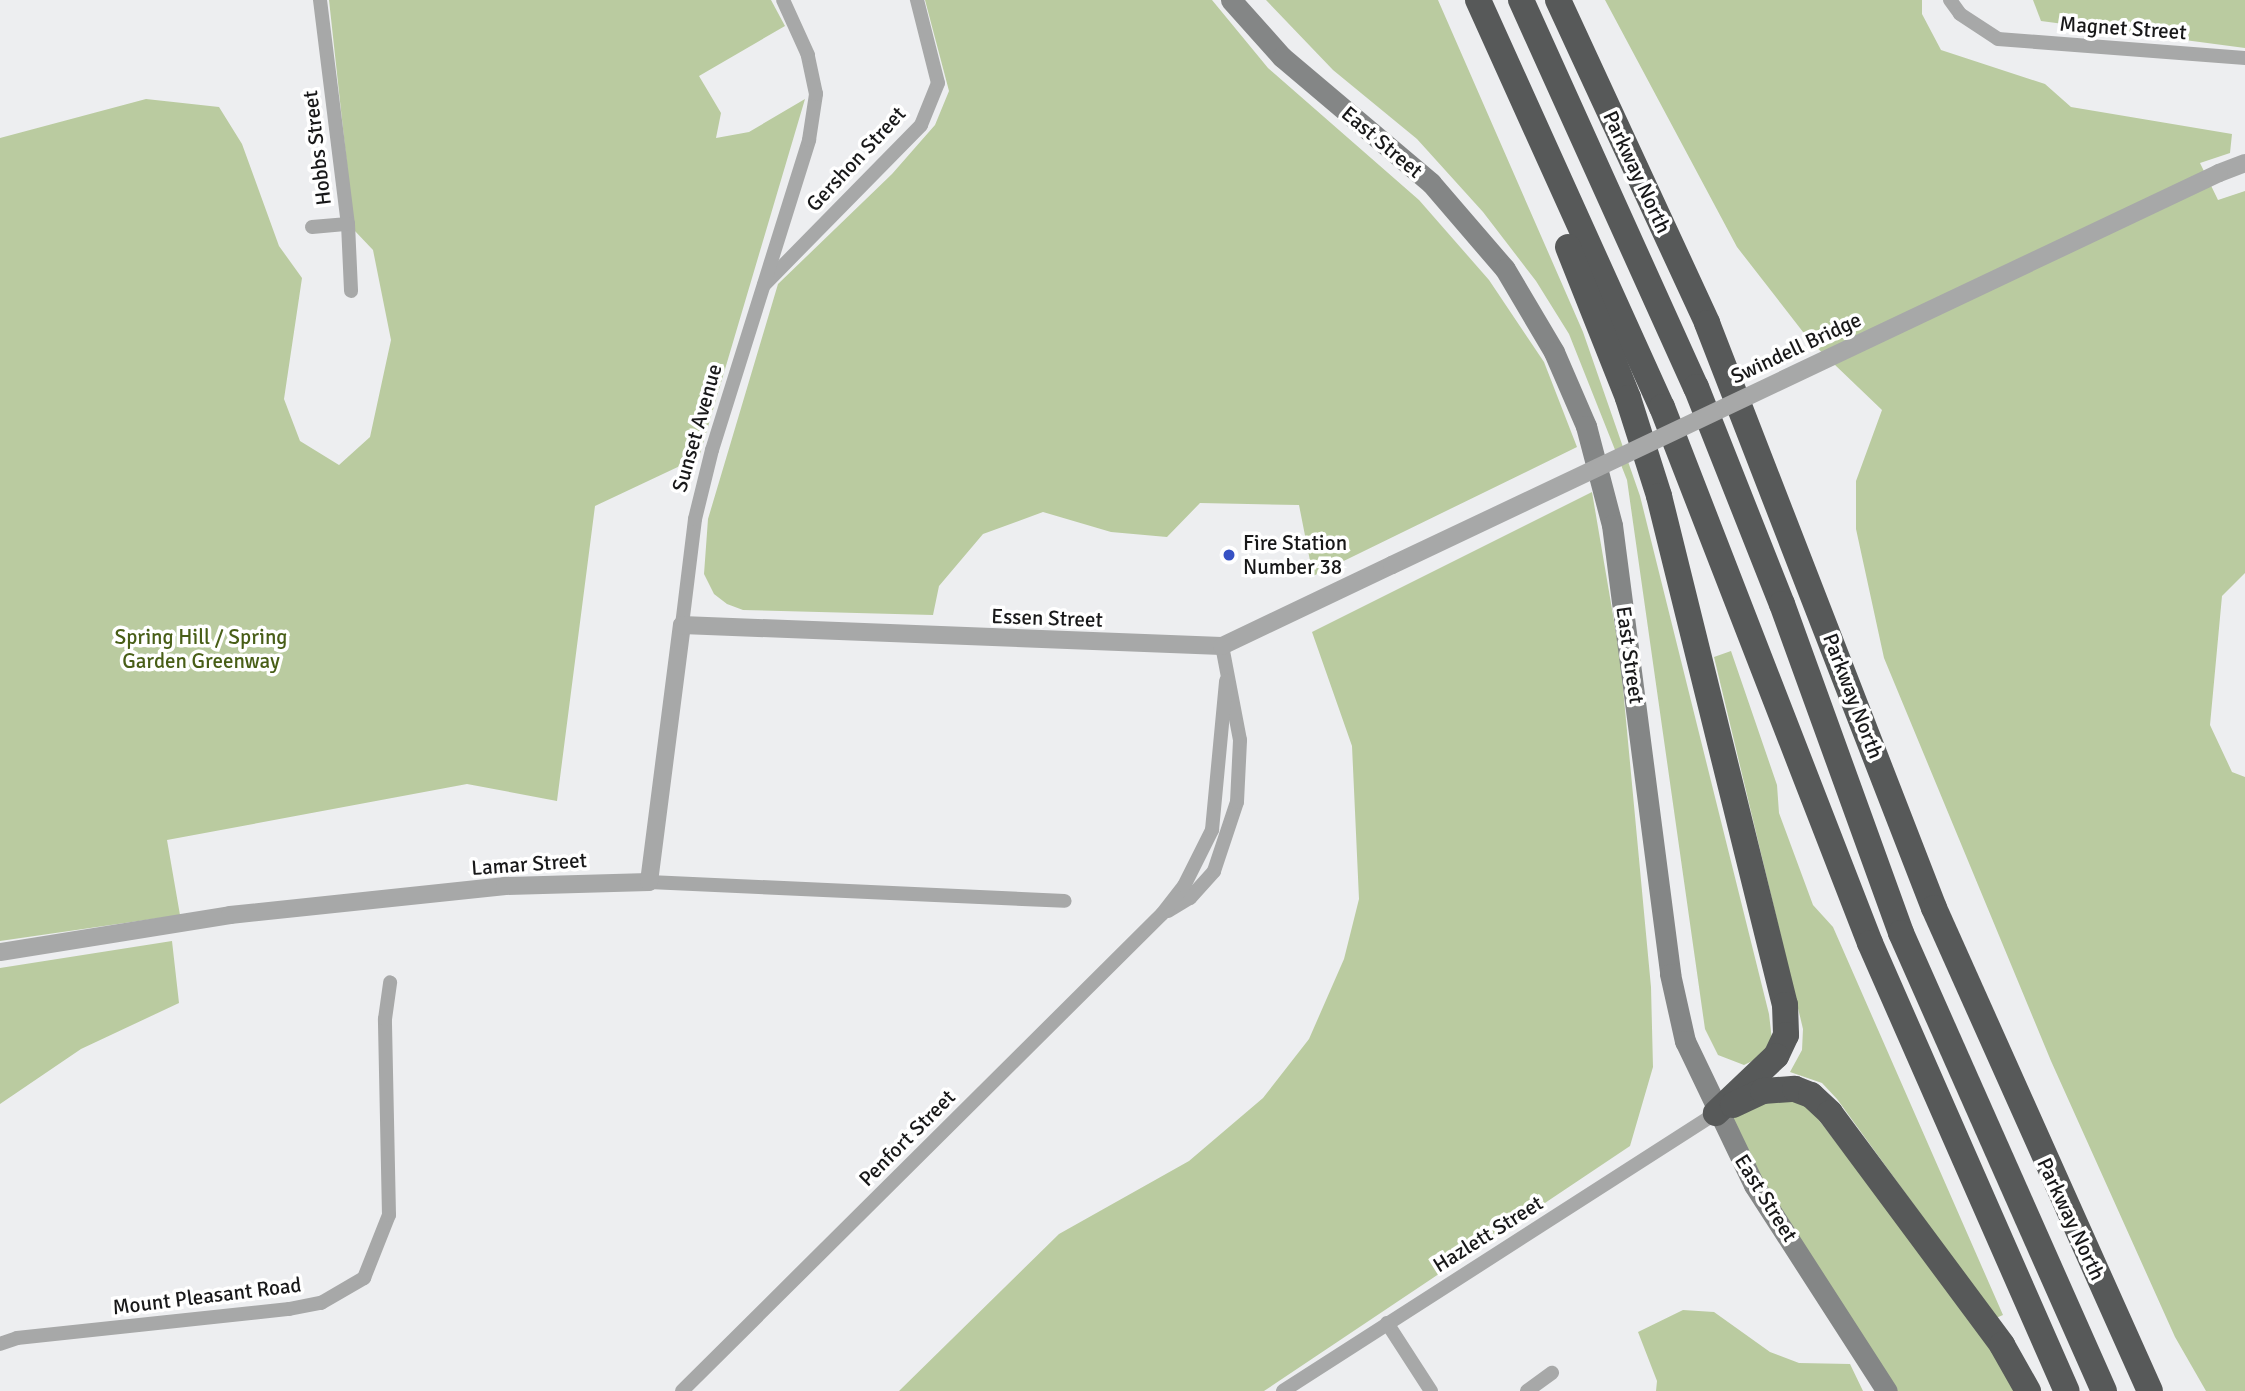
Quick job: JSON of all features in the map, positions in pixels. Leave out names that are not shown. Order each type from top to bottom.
[{"type":"highway","points":[[1478,0],[1524,109],[1662,407],[1870,943],[2067,1391]]},
{"type":"highway","points":[[1521,0],[1696,387],[1782,604],[1901,933],[2105,1391]]},
{"type":"highway","name":"Parkway North","points":[[1558,0],[1707,323],[1934,908],[2150,1391]]},
{"type":"highway","points":[[1524,109],[1524,147],[1594,304],[1659,495],[1785,1005],[1786,1035],[1776,1056],[1716,1113]]},
{"type":"highway","points":[[1716,1113],[1763,1091],[1795,1089],[1811,1095],[1830,1113],[2002,1345],[2028,1391]]},
{"type":"main road","name":"East Street","points":[[1231,0],[1282,57],[1431,183],[1505,269],[1559,364],[1586,426],[1612,525],[1670,974],[1685,1041],[1716,1113],[1755,1185],[1887,1391]]},
{"type":"street","name":"Hobbs Street","points":[[320,0],[348,223],[351,291]]},
{"type":"street","name":"Sunset Avenue","points":[[649,882],[695,519],[762,287],[809,140],[816,94],[808,55],[783,0]]},
{"type":"street","name":"Gershon Street","points":[[762,287],[921,125],[938,83],[917,0]]},
{"type":"street","name":"Magnet Street","points":[[1950,0],[1960,14],[1998,39],[2245,58]]},
{"type":"street","name":"Swindell Bridge","points":[[1392,565],[2245,163]]},
{"type":"street","points":[[312,227],[348,223]]},
{"type":"street","name":"Essen Street","points":[[682,625],[1222,646],[1392,565]]},
{"type":"street","name":"Penfort Street","points":[[1162,914],[1191,898],[1214,871],[1228,835],[1240,776],[1240,740],[1226,681],[1222,646]]},
{"type":"street","name":"Penfort Street","points":[[682,1391],[1162,914],[1194,869],[1212,830],[1226,681]]},
{"type":"street","name":"Lamar Street","points":[[0,952],[230,915],[505,886],[649,882],[1065,901]]},
{"type":"street","name":"Mount Pleasant Road","points":[[0,1344],[17,1338],[289,1309],[321,1303],[364,1278],[389,1215],[384,1019],[390,982]]},
{"type":"street","name":"Hazlett Street","points":[[1283,1391],[1716,1113]]},
{"type":"street","points":[[1387,1323],[1431,1391]]},
{"type":"street","points":[[1527,1391],[1552,1373]]},
{"type":"green space","name":"Spring Hill / Spring Garden Greenway","points":[[329,0],[771,0],[785,26],[699,76],[721,113],[716,138],[749,132],[805,99],[699,457],[595,506],[557,801],[467,784],[167,840],[180,915],[0,941],[0,138],[146,99],[219,107],[242,144],[279,246],[302,278],[284,399],[300,441],[339,465],[370,437],[391,340],[373,250],[354,230]]},
{"type":"green space","points":[[925,0],[1212,0],[1268,68],[1419,200],[1489,280],[1544,362],[1577,447],[1313,576],[1299,505],[1200,503],[1167,537],[1111,532],[1043,512],[983,534],[939,586],[933,615],[743,610],[727,604],[714,594],[704,574],[708,519],[778,284],[892,174],[935,125],[949,91]]},
{"type":"green space","points":[[1266,0],[1438,0],[1583,332],[1640,496],[1769,1014],[1772,1040],[1765,1055],[1744,1065],[1718,1055],[1705,1029],[1627,480],[1569,334],[1536,281],[1483,212],[1417,139],[1333,70]]},
{"type":"green space","points":[[1605,0],[1922,0],[1922,14],[1941,50],[2045,84],[2071,107],[2232,134],[2230,153],[2200,163],[2218,200],[2245,191],[2245,573],[2222,596],[2210,725],[2232,772],[2245,777],[2245,1391],[2206,1391],[2175,1337],[2051,1061],[1884,658],[1856,529],[1856,481],[1882,410],[1810,341],[1737,247]]},
{"type":"green space","points":[[2033,0],[2245,0],[2245,48],[2041,21]]},
{"type":"green space","points":[[1592,492],[1620,656],[1651,987],[1653,1067],[1630,1146],[1264,1391],[899,1391],[1059,1234],[1189,1161],[1263,1098],[1309,1039],[1344,959],[1359,899],[1352,746],[1312,632]]},
{"type":"green space","points":[[1731,651],[1777,785],[1779,813],[1813,905],[1833,927],[2003,1315],[1996,1318],[1837,1099],[1822,1083],[1790,1072],[1802,1050],[1803,1029],[1714,657]]},
{"type":"green space","points":[[172,941],[179,1003],[81,1049],[0,1104],[0,968]]},
{"type":"green space","points":[[1795,1089],[2028,1391],[1887,1391],[1716,1113]]},
{"type":"green space","points":[[1683,1310],[1714,1312],[1770,1352],[1799,1363],[1850,1364],[1863,1391],[1656,1391],[1657,1381],[1638,1332]]},
{"type":"place","name":"Fire Station Number 38","points":[[1229,555]]}]
